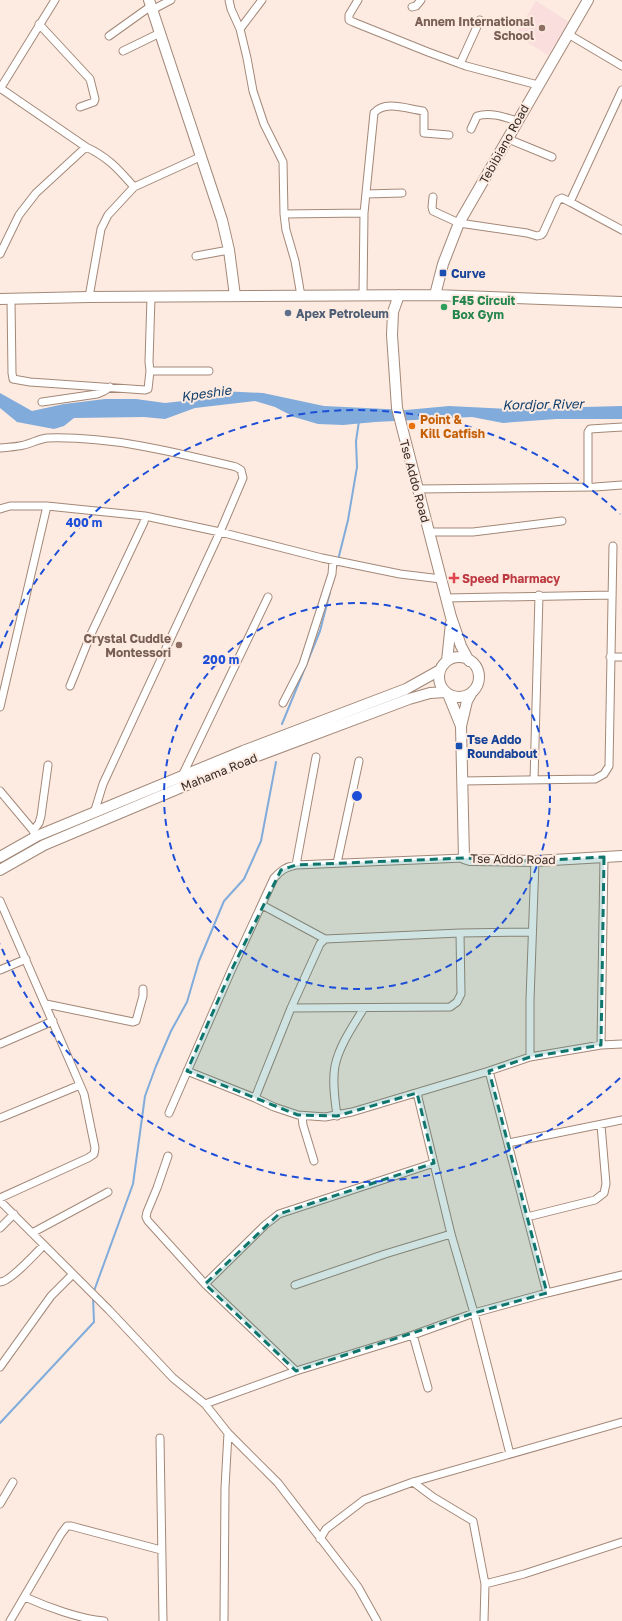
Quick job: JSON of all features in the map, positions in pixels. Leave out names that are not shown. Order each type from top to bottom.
[{"type":"street","points":[[55,0],[0,88],[115,165],[134,187]]},
{"type":"street","points":[[109,36],[151,5],[171,0]]},
{"type":"street","points":[[229,0],[231,9],[240,29],[253,91],[264,124],[283,162],[284,214],[286,230],[295,261],[301,296]]},
{"type":"street","points":[[240,29],[262,0]]},
{"type":"street","points":[[358,0],[349,15],[352,22],[460,64],[538,86]]},
{"type":"street","points":[[412,7],[416,6],[421,0]]},
{"type":"street","name":"Tebibiano Road","points":[[435,295],[443,264],[459,223],[588,0]]},
{"type":"street","points":[[151,5],[222,220],[229,250],[235,296]]},
{"type":"street","points":[[460,64],[480,20]]},
{"type":"street","points":[[39,24],[90,79],[95,99],[94,102],[80,107]]},
{"type":"street","points":[[122,51],[160,33]]},
{"type":"street","points":[[568,34],[622,66]]},
{"type":"street","points":[[570,202],[622,90]]},
{"type":"street","points":[[363,295],[364,213],[374,113],[378,108],[386,106],[423,111],[424,133],[449,135]]},
{"type":"street","points":[[471,129],[477,116],[485,114],[496,115],[518,121]]},
{"type":"street","points":[[508,139],[552,157]]},
{"type":"street","points":[[0,254],[19,215],[36,193],[86,147]]},
{"type":"street","points":[[89,297],[101,229],[108,215],[134,187],[200,157]]},
{"type":"street","points":[[366,194],[402,193]]},
{"type":"street","points":[[432,197],[433,211],[459,223],[541,236],[558,200],[562,198],[622,230]]},
{"type":"street","points":[[284,214],[364,213]]},
{"type":"street","points":[[196,256],[229,250]]},
{"type":"street","name":"Tse Addo Road","points":[[399,295],[392,320],[397,408],[451,618],[469,660]]},
{"type":"street","points":[[0,300],[89,297],[435,295],[622,302]]},
{"type":"street","points":[[11,300],[13,379],[30,382],[145,390],[148,389],[150,371],[151,297]]},
{"type":"street","points":[[150,371],[209,371]]},
{"type":"street","points":[[42,402],[97,394],[110,387]]},
{"type":"street","points":[[588,487],[588,432],[590,429],[622,428]]},
{"type":"street","points":[[0,448],[20,446],[45,438],[94,439],[121,442],[236,467],[242,470],[243,478],[220,532],[103,784],[94,812]]},
{"type":"street","points":[[417,489],[588,487],[622,485]]},
{"type":"street","points":[[0,509],[10,506],[47,506],[145,516],[220,532],[348,564],[400,574],[441,579]]},
{"type":"street","points":[[0,707],[47,506]]},
{"type":"street","points":[[70,686],[91,634],[144,522],[145,516]]},
{"type":"street","points":[[429,532],[473,532],[562,521]]},
{"type":"street","points":[[462,782],[595,779],[604,774],[608,766],[613,546]]},
{"type":"street","points":[[283,703],[303,664],[332,574],[334,561]]},
{"type":"street","points":[[446,598],[539,595],[612,595]]},
{"type":"street","points":[[534,780],[539,595]]},
{"type":"street","points":[[182,776],[268,597]]},
{"type":"street","name":"Tse Addo Road","points":[[448,661],[451,618]]},
{"type":"street","points":[[610,657],[622,657]]},
{"type":"street","points":[[454,658],[469,660],[474,665],[478,679],[472,692],[461,697],[447,693],[441,686],[439,678],[440,670],[448,661],[454,658]]},
{"type":"street","name":"Mahama Road","points":[[0,857],[35,834],[406,689],[440,670]]},
{"type":"street","points":[[0,673],[6,681]]},
{"type":"street","name":"Tse Addo Road","points":[[472,692],[467,701],[461,726],[464,858],[470,860],[534,861],[622,856]]},
{"type":"street","name":"Mahama Road","points":[[0,870],[44,845],[244,761],[409,699],[430,693],[447,693]]},
{"type":"street","name":"Tse Addo Road","points":[[447,693],[461,726]]},
{"type":"street","points":[[296,865],[316,757]]},
{"type":"street","points":[[337,863],[359,761]]},
{"type":"street","points":[[35,834],[41,816],[48,765]]},
{"type":"street","points":[[0,791],[35,834]]},
{"type":"street","points":[[601,1045],[604,857]]},
{"type":"street","points":[[169,1113],[274,878],[281,870],[287,866],[296,865],[464,858]]},
{"type":"street","points":[[530,1057],[534,861]]},
{"type":"street","points":[[0,901],[84,1094],[95,1148],[94,1154],[88,1158],[0,1200],[173,1378],[205,1404],[228,1433],[278,1483],[358,1587],[376,1621]]},
{"type":"street","points":[[262,905],[325,939],[460,933],[532,932]]},
{"type":"street","points":[[291,1008],[450,1007],[457,1002],[461,994],[460,933]]},
{"type":"street","points":[[255,1098],[291,1008],[320,944],[325,939]]},
{"type":"street","points":[[0,970],[26,959]]},
{"type":"street","points":[[46,1004],[133,1022],[136,1021],[138,1016],[143,989]]},
{"type":"street","points":[[337,1116],[334,1095],[335,1066],[342,1047],[364,1008]]},
{"type":"street","points":[[0,1044],[53,1021]]},
{"type":"street","points":[[187,1071],[274,1107],[302,1116],[325,1117],[337,1116],[352,1112],[489,1072],[530,1057],[601,1045],[622,1044]]},
{"type":"street","points":[[489,1072],[547,1293]]},
{"type":"street","points":[[0,1118],[80,1085]]},
{"type":"street","points":[[417,1093],[451,1234],[474,1313],[510,1454]]},
{"type":"street","points":[[302,1116],[303,1125],[314,1161]]},
{"type":"street","points":[[508,1143],[622,1120]]},
{"type":"street","points":[[527,1217],[594,1200],[604,1194],[606,1184],[601,1125]]},
{"type":"street","points":[[168,1156],[146,1217],[158,1234],[205,1284],[296,1371]]},
{"type":"street","points":[[205,1284],[265,1225],[279,1214],[434,1163]]},
{"type":"street","points":[[32,1233],[108,1192]]},
{"type":"street","points":[[0,1228],[14,1214]]},
{"type":"street","points":[[295,1285],[451,1234]]},
{"type":"street","points":[[0,1282],[3,1282],[12,1275],[44,1245]]},
{"type":"street","points":[[0,1367],[51,1296],[73,1274]]},
{"type":"street","points":[[205,1404],[296,1371],[413,1335],[474,1313],[547,1293],[622,1275]]},
{"type":"street","points":[[413,1335],[428,1388]]},
{"type":"street","points":[[320,1539],[326,1529],[364,1500],[413,1482],[622,1422]]},
{"type":"street","points":[[224,1621],[225,1488],[228,1433]]},
{"type":"street","points":[[160,1438],[163,1621]]},
{"type":"street","points":[[0,1504],[13,1482]]},
{"type":"street","points":[[413,1482],[433,1497],[473,1521],[485,1584],[484,1621]]},
{"type":"street","points":[[10,1621],[67,1526],[161,1550]]},
{"type":"street","points":[[485,1584],[524,1574],[622,1542]]},
{"type":"street","points":[[25,1597],[37,1603],[93,1620],[104,1621]]},
{"type":"highlighted area","points":[[604,857],[601,1045],[530,1057],[489,1071],[547,1293],[474,1313],[296,1371],[205,1284],[279,1214],[434,1163],[417,1093],[337,1116],[298,1115],[187,1071],[231,971],[281,870],[296,865],[464,858],[535,861]]},
{"type":"shaded area","name":"Annem International School","points":[[536,1],[569,22],[548,55],[515,35]]},
{"type":"water","points":[[221,391],[263,393],[324,406],[406,410],[449,406],[509,409],[622,406],[622,419],[556,419],[503,423],[472,417],[343,425],[318,424],[294,417],[275,407],[255,401],[195,408],[165,419],[144,417],[74,418],[64,426],[54,429],[17,422],[0,408],[0,393],[32,411],[64,404],[105,399],[136,399],[165,403],[192,400]]},
{"type":"waterway","points":[[336,568],[348,520],[357,467],[356,441],[359,421]]},
{"type":"waterway","points":[[282,724],[320,631],[330,592]]},
{"type":"waterway","points":[[94,1291],[133,1184],[145,1096],[171,1031],[187,1002],[199,961],[224,901],[244,879],[261,841],[276,762]]},
{"type":"waterway","points":[[0,1423],[94,1322],[93,1297]]},
{"type":"place","name":"Annem International School","points":[[542,28]]},
{"type":"place","name":"Curve","points":[[443,273]]},
{"type":"place","name":"F45 Circuit Box Gym","points":[[444,307]]},
{"type":"place","name":"Apex Petroleum","points":[[288,313]]},
{"type":"place","name":"Point & Kill Catfish","points":[[412,426]]},
{"type":"place","name":"Speed Pharmacy","points":[[454,578]]},
{"type":"place","name":"Crystal Cuddle Montessori","points":[[179,645]]},
{"type":"place","name":"Tse Addo Roundabout","points":[[459,746]]},
{"type":"water label","name":"Kpeshie","points":[[206,393]]},
{"type":"water label","name":"Kordjor River","points":[[543,404]]}]
